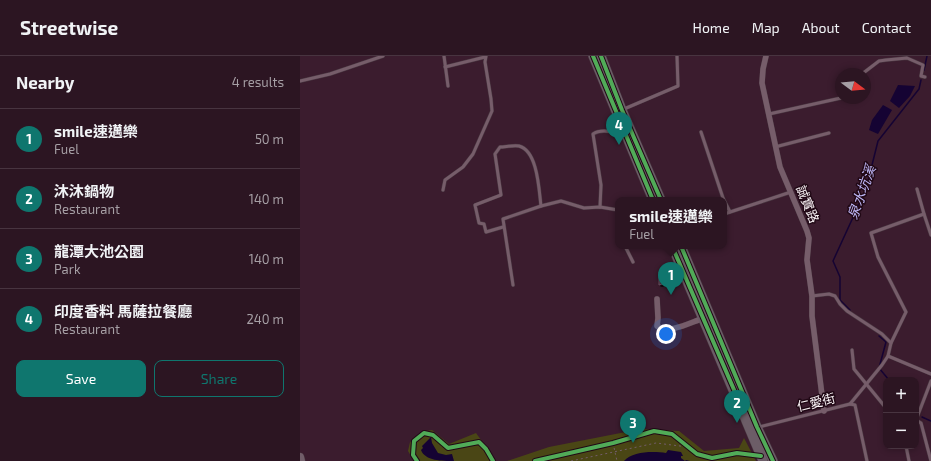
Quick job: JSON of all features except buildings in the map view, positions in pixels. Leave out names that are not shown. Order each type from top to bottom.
[{"type":"main road","points":[[593,56],[624,134],[652,197]]},
{"type":"main road","points":[[600,56],[660,197]]},
{"type":"main road","points":[[673,249],[754,427],[773,461]]},
{"type":"main road","points":[[682,249],[754,427],[764,461]]},
{"type":"street","name":"誠實路","points":[[766,56],[762,69],[762,83],[775,147],[780,167],[808,232],[809,238],[807,260],[812,296],[812,316],[824,411]]},
{"type":"street","points":[[657,298],[658,328],[668,330],[704,318]]},
{"type":"street","points":[[300,457],[301,461]]},
{"type":"lane","points":[[300,81],[330,74],[384,56]]},
{"type":"lane","points":[[444,56],[448,86]]},
{"type":"lane","points":[[622,110],[678,86],[677,56]]},
{"type":"lane","points":[[443,190],[445,180],[463,167],[473,154],[492,111],[486,57],[445,67]]},
{"type":"lane","points":[[870,68],[879,61],[906,58],[923,65],[921,76],[925,77]]},
{"type":"lane","points":[[768,114],[835,99]]},
{"type":"lane","points":[[600,207],[601,184],[593,134],[596,132],[606,131],[624,134]]},
{"type":"lane","points":[[701,132],[723,197]]},
{"type":"lane","points":[[775,147],[829,133]]},
{"type":"lane","points":[[504,227],[486,232],[484,224],[479,224],[475,205],[501,195],[496,154],[500,147],[518,146],[524,148],[532,158],[536,168],[541,206]]},
{"type":"lane","points":[[918,189],[931,235]]},
{"type":"lane","points":[[727,213],[791,192]]},
{"type":"lane","points":[[512,285],[503,219],[561,201],[584,208],[600,207],[615,210]]},
{"type":"lane","points":[[727,206],[730,212]]},
{"type":"lane","points":[[850,404],[888,356],[891,343],[906,312],[878,257],[871,233],[924,214]]},
{"type":"lane","points":[[626,249],[633,262]]},
{"type":"lane","points":[[812,296],[829,294],[835,296],[847,311],[882,334],[891,343]]},
{"type":"lane","points":[[852,350],[854,369],[883,404]]},
{"type":"lane","points":[[888,356],[931,374]]},
{"type":"lane","points":[[919,413],[931,381]]},
{"type":"lane","name":"仁愛街","points":[[754,427],[850,404],[855,405],[867,461]]},
{"type":"lane","points":[[919,422],[922,423],[931,461]]},
{"type":"lane","points":[[907,449],[909,461]]},
{"type":"path","points":[[613,444],[617,461]]},
{"type":"path","points":[[571,461],[656,444],[688,447]]},
{"type":"shaded area","points":[[898,85],[915,86],[910,96],[899,108],[890,101]]},
{"type":"shaded area","points":[[883,105],[892,110],[878,134],[869,130],[872,120]]},
{"type":"shaded area","points":[[641,429],[679,431],[704,451],[739,448],[744,438],[756,461],[507,461],[549,447]]},
{"type":"shaded area","points":[[432,430],[449,444],[476,433],[496,461],[414,461],[408,451],[410,442],[426,431]]},
{"type":"shaded area","points":[[431,437],[432,443],[438,453],[446,455],[452,454],[454,461],[434,460],[423,454],[421,450],[423,448],[422,446]]},
{"type":"shaded area","points":[[668,450],[681,452],[683,456],[681,456],[681,458],[685,461],[624,461],[632,455],[650,452],[666,453]]},
{"type":"waterway","name":"泉水坑溪","points":[[924,70],[927,56]]},
{"type":"waterway","name":"泉水坑溪","points":[[850,310],[840,300],[840,277],[833,261],[866,189],[878,141],[919,89],[921,80]]},
{"type":"waterway","name":"泉水坑溪","points":[[879,336],[886,342],[879,368],[886,377]]},
{"type":"waterway","name":"泉水坑溪","points":[[922,417],[931,421]]},
{"type":"cycle path","points":[[593,56],[652,197]]},
{"type":"cycle path","points":[[601,56],[622,110],[660,197]]},
{"type":"cycle path","points":[[673,249],[738,399]]},
{"type":"cycle path","points":[[682,249],[757,427],[773,461]]},
{"type":"cycle path","points":[[535,461],[613,443],[654,431],[672,434],[697,454],[712,458],[737,453],[761,456]]},
{"type":"cycle path","points":[[417,461],[413,455],[414,441],[424,433],[433,435],[448,448],[479,442],[486,449],[493,461]]},
{"type":"place","name":"印度香料 馬薩拉餐廳","points":[[619,145]]},
{"type":"place","name":"smile速邁樂","points":[[671,295]]},
{"type":"place","name":"沐沐鍋物","points":[[737,423]]},
{"type":"place","name":"龍潭大池公園","points":[[633,443]]}]
